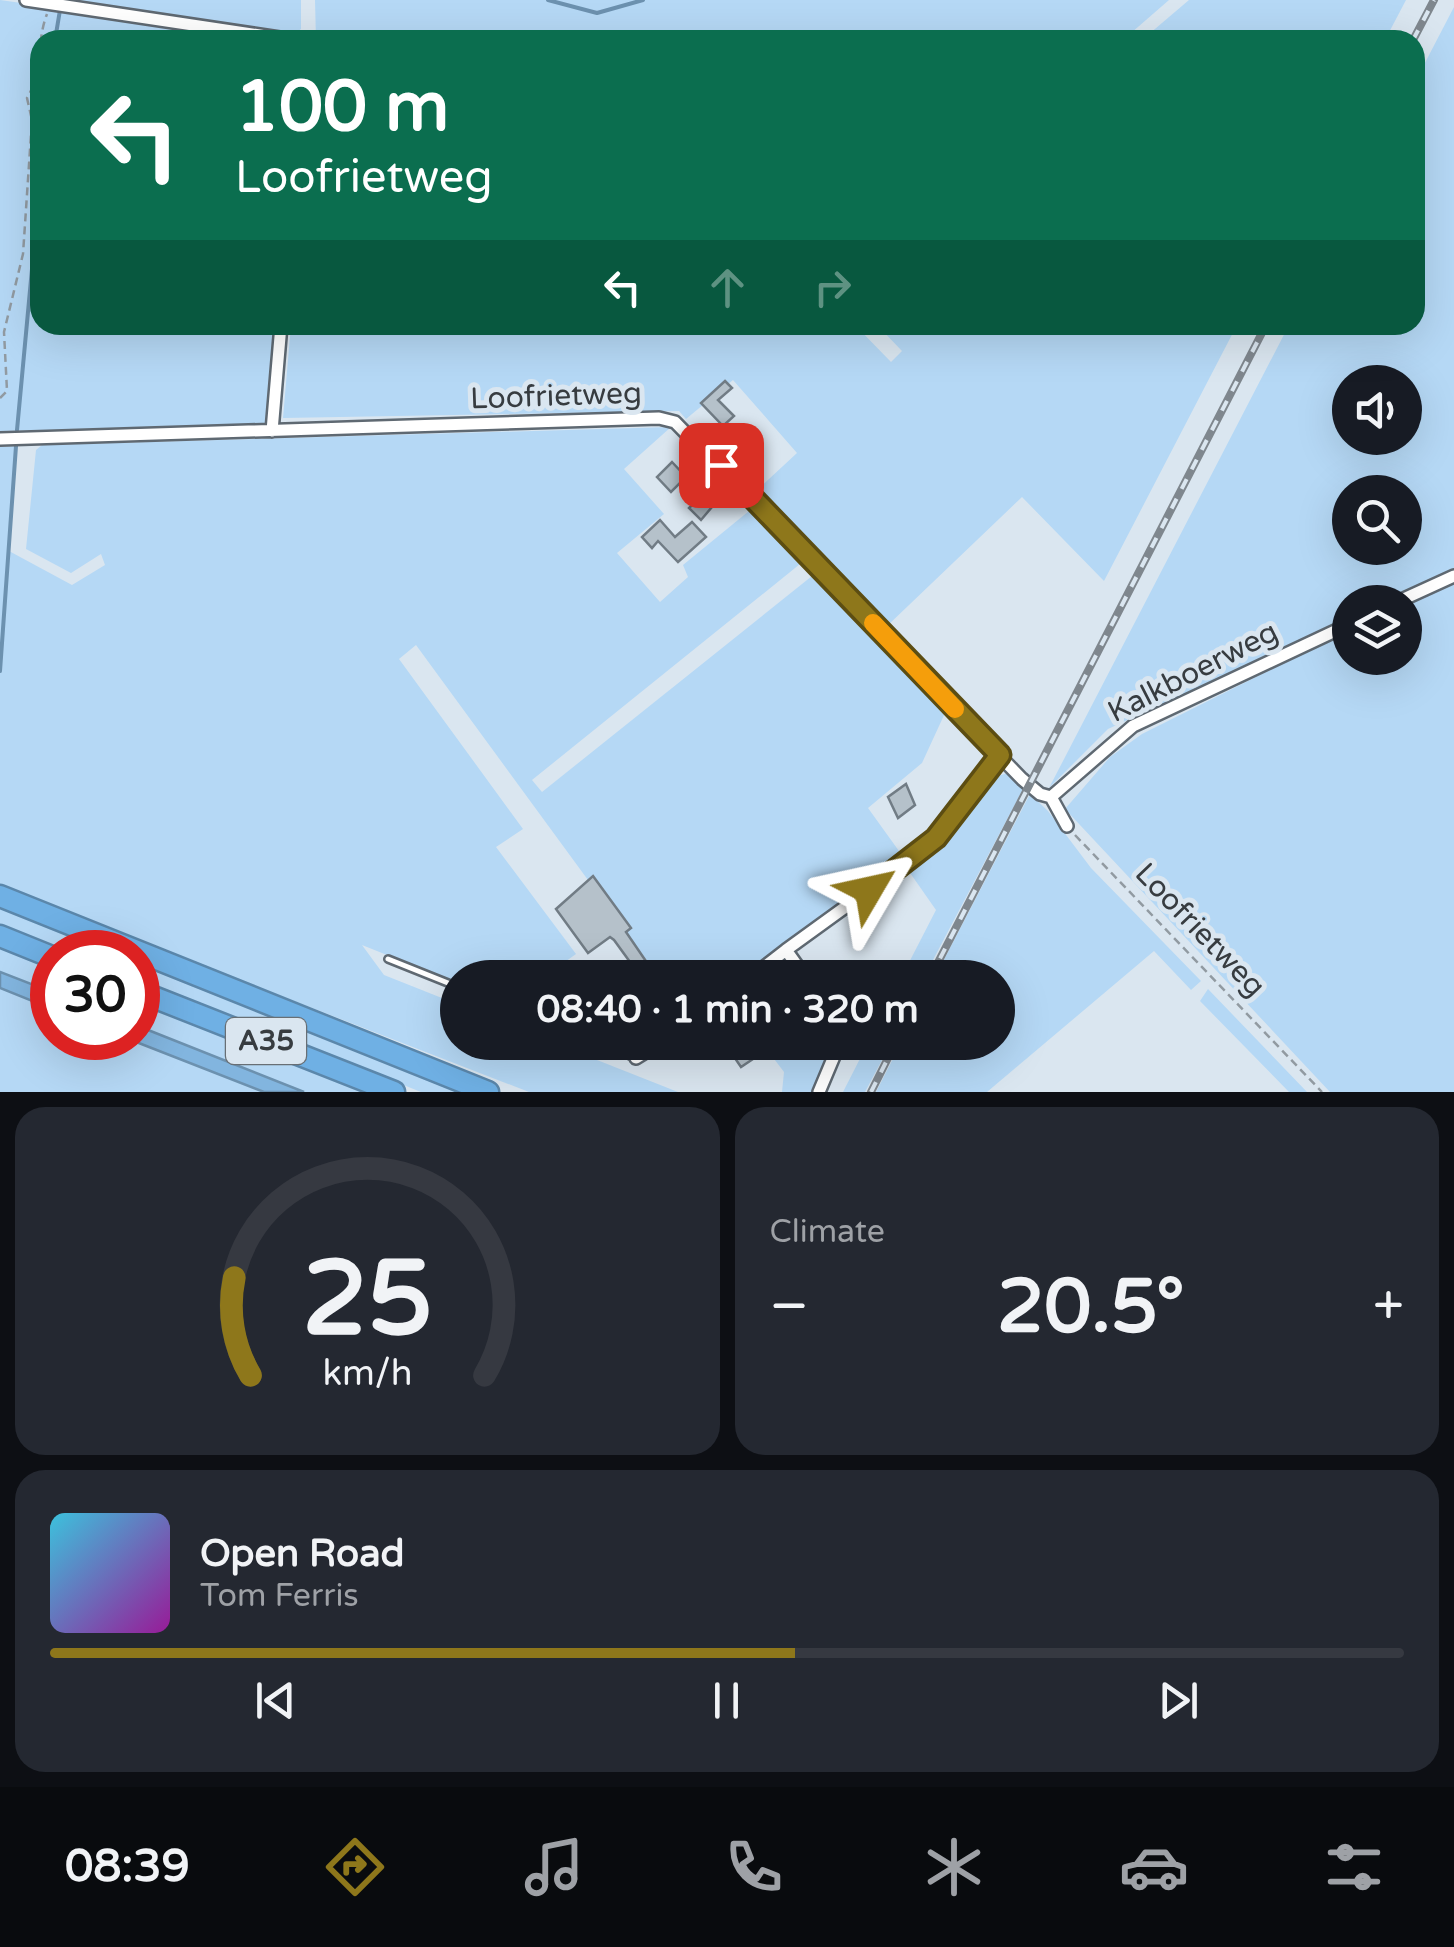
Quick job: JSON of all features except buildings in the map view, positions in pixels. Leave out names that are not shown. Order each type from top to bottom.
[{"type":"highway","name":"A35","points":[[0,896],[488,1092]]},
{"type":"highway","points":[[0,936],[30,948]]},
{"type":"highway","name":"A35","points":[[160,1000],[394,1092]]},
{"type":"street","points":[[26,0],[226,30]]},
{"type":"street","points":[[272,431],[280,335]]},
{"type":"street","name":"Loofrietweg","points":[[0,439],[659,418],[675,422],[695,437],[1022,779],[1050,797]]},
{"type":"street","points":[[1422,590],[1454,576]]},
{"type":"street","name":"Kalkboerweg","points":[[1050,797],[1133,726],[1332,632]]},
{"type":"street","points":[[773,960],[924,850],[1000,755]]},
{"type":"street","points":[[1050,797],[1068,826]]},
{"type":"street","points":[[786,950],[793,960]]},
{"type":"street","points":[[819,1092],[832,1060]]},
{"type":"lane","points":[[388,959],[440,980]]},
{"type":"path","points":[[41,30],[51,4]]},
{"type":"path","points":[[0,398],[7,391],[8,349],[4,332],[23,254],[30,150]]},
{"type":"path","name":"Loofrietweg","points":[[1068,826],[1322,1092]]},
{"type":"shaded area","points":[[0,0],[213,30],[30,30],[30,335],[276,335],[267,427],[0,431]]},
{"type":"shaded area","points":[[51,0],[301,0],[301,29],[265,30]]},
{"type":"shaded area","points":[[315,0],[1169,0],[1134,30],[316,30]]},
{"type":"shaded area","points":[[1189,0],[1406,0],[1390,30],[1154,30]]},
{"type":"shaded area","points":[[1454,7],[1454,569],[1420,585],[1332,585],[1332,626],[1108,729],[1049,788],[1284,335],[1425,335],[1425,63]]},
{"type":"shaded area","points":[[290,335],[865,335],[891,362],[902,351],[887,335],[1232,335],[1104,581],[1022,497],[886,627],[755,492],[797,453],[733,380],[686,419],[679,411],[283,418]]},
{"type":"shaded area","points":[[671,427],[624,469],[664,514],[617,553],[660,602],[688,577],[683,565],[749,511],[800,564],[532,780],[542,792],[812,576],[945,713],[922,763],[868,808],[904,858],[765,960],[647,960],[416,645],[399,659],[523,829],[496,847],[576,954],[568,960],[440,960],[440,976],[362,945],[384,975],[440,997],[440,1058],[160,949],[160,930],[111,930],[0,887],[0,447],[16,446],[9,551],[72,585],[105,565],[101,554],[71,573],[26,549],[36,450],[42,445]]},
{"type":"shaded area","points":[[1454,580],[1454,1092],[1330,1092],[1065,809],[1110,757],[1142,734],[1332,639],[1332,675],[1422,675],[1422,595]]},
{"type":"shaded area","points":[[1008,773],[1024,787],[933,960],[910,960],[936,910],[908,870],[950,835],[991,778]]},
{"type":"shaded area","points":[[1030,794],[1048,811],[1091,868],[1201,981],[1191,990],[1154,951],[987,1092],[876,1092],[892,1060],[1015,1060],[1015,960],[944,960]]},
{"type":"shaded area","points":[[0,905],[65,930],[30,930],[30,937],[0,925]]},
{"type":"shaded area","points":[[0,947],[30,959],[30,984],[0,972]]},
{"type":"shaded area","points":[[160,967],[468,1092],[421,1092],[160,988]]},
{"type":"shaded area","points":[[0,972],[30,984],[30,1000],[0,988]]},
{"type":"shaded area","points":[[0,988],[30,1000],[30,1060],[160,1060],[160,1051],[264,1092],[0,1092]]},
{"type":"shaded area","points":[[1208,989],[1307,1092],[1289,1092],[1200,1001]]},
{"type":"shaded area","points":[[160,1010],[362,1092],[304,1092],[160,1035]]},
{"type":"shaded area","points":[[160,1035],[304,1092],[264,1092],[160,1051]]},
{"type":"shaded area","points":[[446,1060],[597,1060],[678,1092],[529,1092]]},
{"type":"shaded area","points":[[775,1060],[827,1060],[813,1092],[782,1092],[784,1072]]},
{"type":"shaded area","points":[[859,1060],[882,1060],[865,1092],[843,1092]]},
{"type":"waterway","points":[[548,0],[597,13],[643,0]]},
{"type":"waterway","points":[[57,30],[60,10]]},
{"type":"waterway","points":[[17,430],[30,290]]},
{"type":"waterway","points":[[0,671],[16,446]]},
{"type":"railway","points":[[1418,30],[1434,0]]},
{"type":"railway","points":[[939,960],[1261,335]]},
{"type":"railway","points":[[871,1092],[887,1060]]},
{"type":"slow traffic","points":[[873,623],[955,709]]},
{"type":"route","points":[[721,465],[1000,755],[936,838],[869,890]]}]
